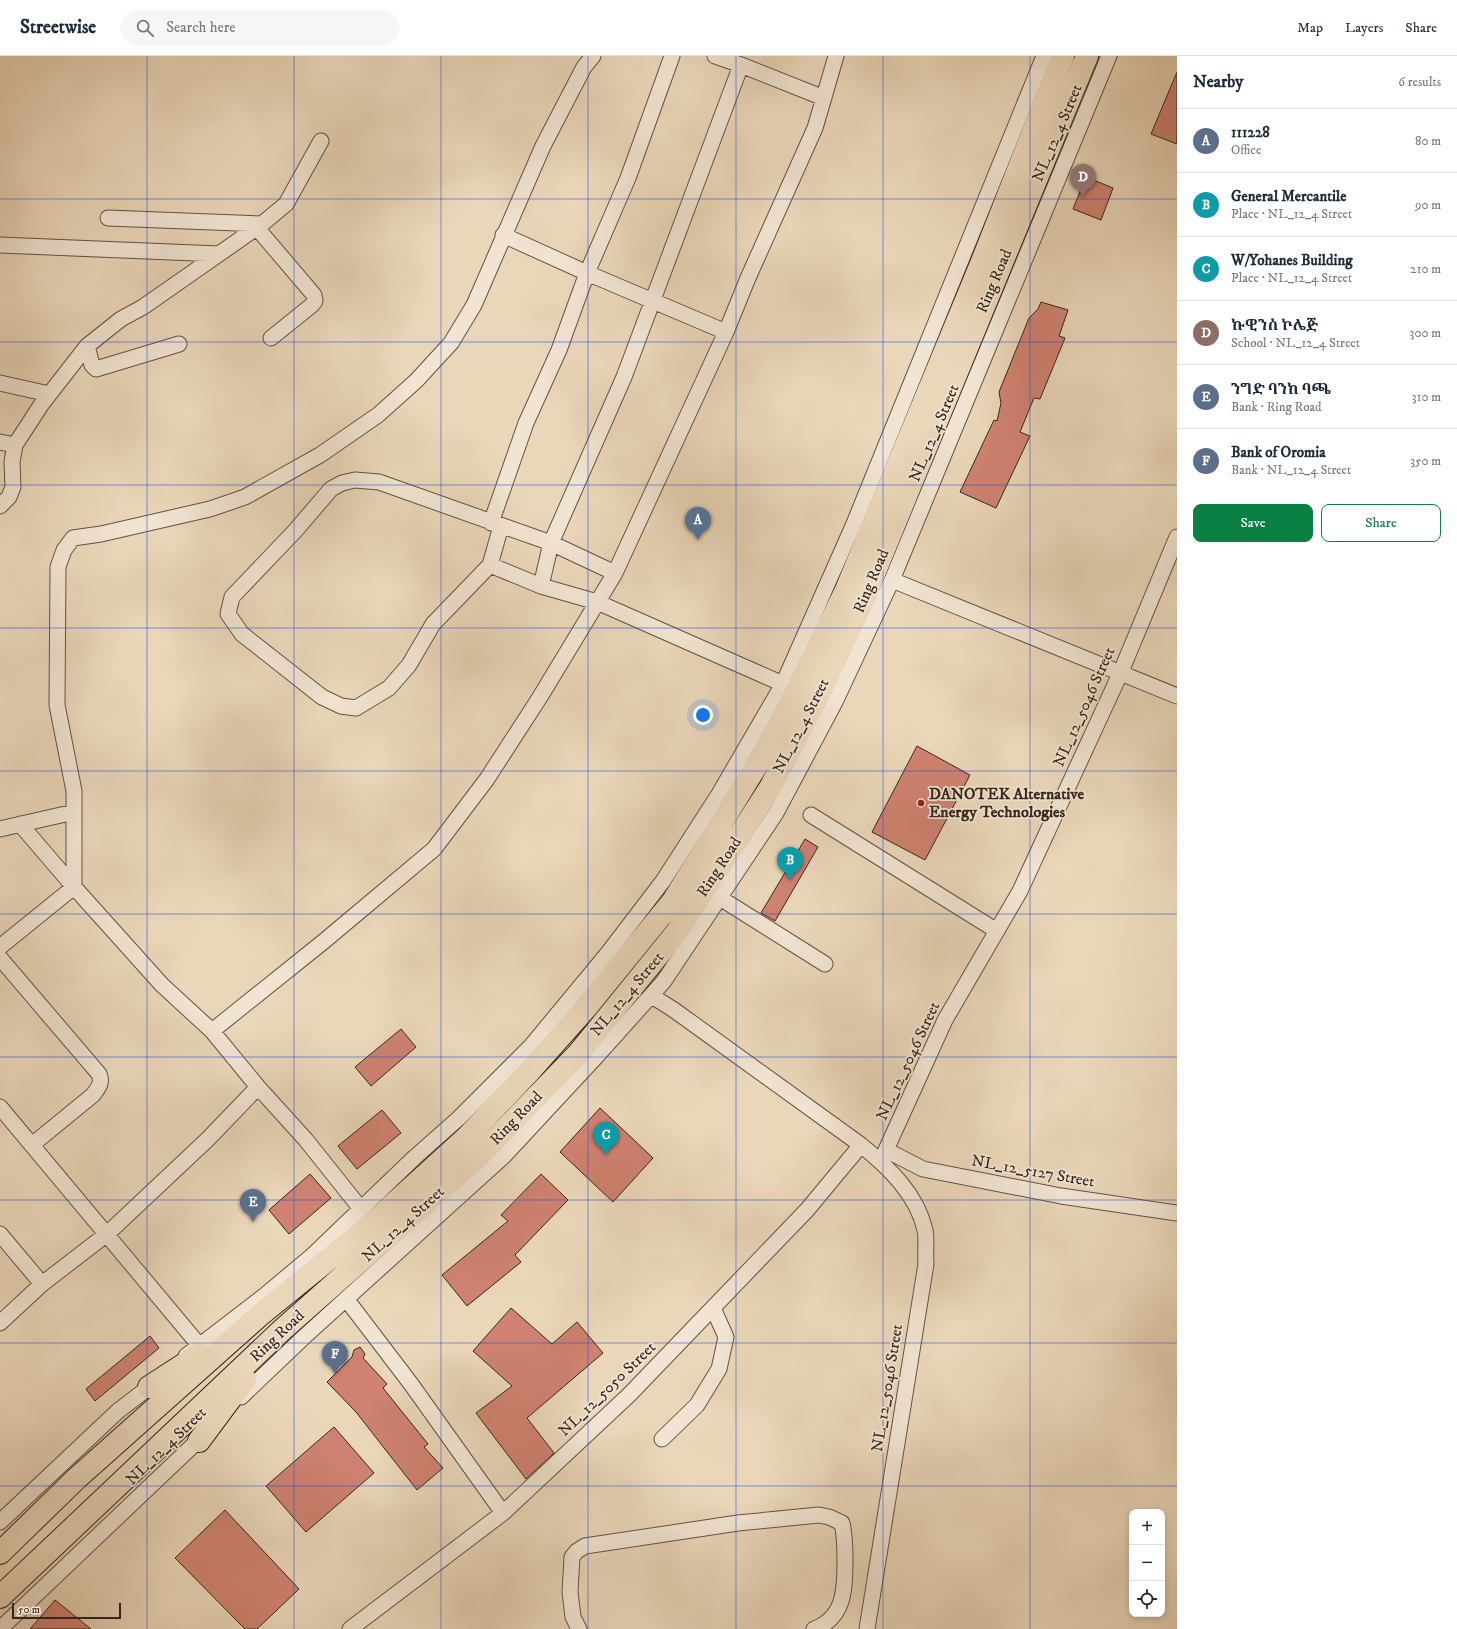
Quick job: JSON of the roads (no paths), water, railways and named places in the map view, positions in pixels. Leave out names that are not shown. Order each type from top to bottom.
[{"type":"highway","name":"Ring Road","points":[[0,1553],[78,1478],[260,1315],[366,1229],[470,1133],[528,1074],[585,1009],[674,901],[760,760],[791,702],[846,590],[981,264],[1063,56]]},
{"type":"highway","name":"Ring Road","points":[[0,1597],[282,1330],[479,1156],[578,1054],[677,932],[770,788],[821,690],[862,603],[1087,56]]},
{"type":"highway","points":[[150,1387],[260,1315]]},
{"type":"highway","points":[[199,1441],[282,1330]]},
{"type":"street","points":[[74,887],[74,791],[57,705],[58,567],[69,544],[73,538],[101,534],[210,509],[245,497],[320,455],[378,415],[416,381],[451,343],[474,305],[503,235],[543,146],[584,66],[593,56]]},
{"type":"street","points":[[615,573],[552,543],[496,524],[379,482],[355,480],[342,483],[331,489],[296,531],[232,597],[228,614],[242,634],[322,697],[341,706],[356,708],[389,688],[409,665],[434,624],[490,565],[496,524],[526,423],[559,350],[587,273],[628,178],[672,56]]},
{"type":"street","points":[[715,56],[824,98]]},
{"type":"street","points":[[212,1030],[323,942],[434,848],[487,779],[540,697],[615,573],[726,332],[748,278],[815,128],[836,56]]},
{"type":"street","points":[[0,1522],[118,1412],[199,1345],[277,1286],[313,1255],[415,1157],[459,1118],[531,1046],[608,954],[668,874],[719,794],[783,684],[853,526],[1044,56]]},
{"type":"street","name":"NL_12_4 Street","points":[[0,1629],[199,1441],[260,1378],[504,1156],[652,996],[664,981],[776,813],[834,702],[892,580],[1109,56]]},
{"type":"street","points":[[541,586],[552,543],[624,377],[741,65]]},
{"type":"street","points":[[0,506],[9,497],[13,486],[12,462],[15,445],[49,394],[87,346],[121,319],[143,307],[259,226],[286,204],[321,141]]},
{"type":"street","points":[[108,218],[259,226],[314,295],[315,301],[271,338]]},
{"type":"street","points":[[503,235],[587,273],[726,332]]},
{"type":"street","points":[[0,245],[219,254]]},
{"type":"street","points":[[87,346],[92,365],[96,369],[179,344]]},
{"type":"street","points":[[0,383],[49,394]]},
{"type":"street","points":[[0,442],[15,445]]},
{"type":"street","name":"NL_12_5046 Street","points":[[867,1629],[926,1264],[925,1230],[918,1209],[884,1155],[945,1020],[1020,891],[1120,674],[1177,537]]},
{"type":"street","points":[[490,565],[541,586],[597,602],[783,684]]},
{"type":"street","points":[[892,580],[1177,696]]},
{"type":"street","points":[[0,828],[74,812]]},
{"type":"street","points":[[811,815],[997,931]]},
{"type":"street","points":[[20,824],[162,985],[212,1030],[258,1087],[306,1140],[361,1209]]},
{"type":"street","points":[[0,947],[74,887]]},
{"type":"street","points":[[720,898],[825,964]]},
{"type":"street","points":[[0,958],[94,1069],[101,1080],[93,1095],[33,1144]]},
{"type":"street","points":[[652,996],[674,1010],[860,1145],[884,1155]]},
{"type":"street","points":[[0,1323],[42,1284],[107,1234],[208,1139],[258,1087]]},
{"type":"street","points":[[0,1107],[33,1144],[199,1345]]},
{"type":"street","name":"NL_12_5050 Street","points":[[350,1629],[503,1513],[629,1395],[807,1210],[860,1145]]},
{"type":"street","name":"NL_12_5127 Street","points":[[884,1155],[923,1169],[1061,1196],[1177,1213]]},
{"type":"street","points":[[0,1234],[42,1284]]},
{"type":"street","points":[[347,1300],[411,1384],[503,1513]]},
{"type":"street","points":[[662,1439],[697,1405],[720,1369],[726,1346],[726,1337],[713,1308]]},
{"type":"street","points":[[579,1629],[573,1617],[570,1592],[572,1557],[585,1546],[738,1523],[819,1515],[829,1517],[842,1523],[845,1535],[845,1589],[843,1599],[835,1614],[814,1629]]},
{"type":"place","name":"ኩዊንስ ኮሌጅ","points":[[1083,197]]},
{"type":"place","name":"111228","points":[[698,540]]},
{"type":"place","name":"DANOTEK Alternative Energy Technologies","points":[[921,803]]},
{"type":"place","name":"General Mercantile","points":[[790,880]]},
{"type":"place","name":"W/Yohanes Building","points":[[606,1155]]},
{"type":"place","name":"ንግድ ባንከ ባጫ","points":[[253,1222]]},
{"type":"place","name":"Bank of Oromia","points":[[335,1374]]}]
